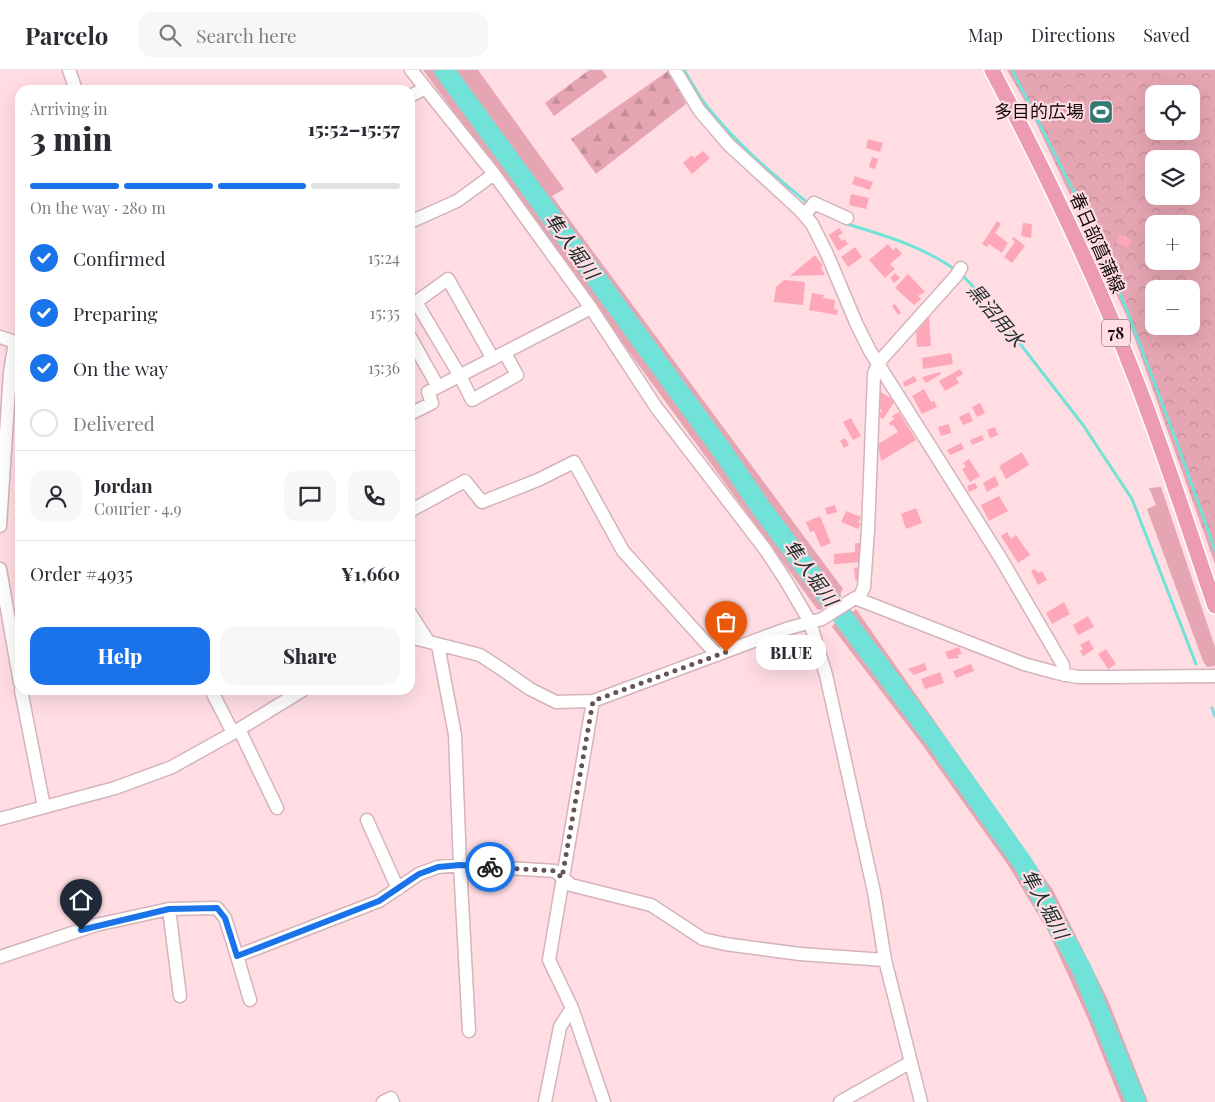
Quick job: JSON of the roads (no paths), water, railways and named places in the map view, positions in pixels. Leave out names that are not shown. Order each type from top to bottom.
[{"type":"main road","name":"春日部菖蒲線","points":[[992,70],[1038,157],[1136,380],[1215,606]]},
{"type":"street","points":[[69,70],[74,85]]},
{"type":"street","points":[[411,70],[494,174],[591,308],[656,407],[765,549],[810,622],[826,675],[846,760],[874,892],[885,960],[921,1102]]},
{"type":"street","points":[[675,70],[699,110],[728,144],[809,210],[812,224],[827,254],[856,325],[878,364],[1000,557],[1063,665],[1064,675]]},
{"type":"street","points":[[415,93],[424,88]]},
{"type":"street","points":[[415,220],[457,200],[494,174]]},
{"type":"street","points":[[809,210],[814,202],[847,218]]},
{"type":"street","points":[[415,638],[480,656],[530,690],[556,702],[593,701],[786,629],[825,618],[853,600],[864,587],[874,374],[878,364],[956,275]]},
{"type":"street","points":[[493,359],[448,279],[416,302],[472,400],[517,375],[506,353]]},
{"type":"street","points":[[415,412],[432,403],[428,392],[591,308]]},
{"type":"street","points":[[0,337],[15,341]]},
{"type":"street","points":[[415,346],[438,387]]},
{"type":"street","points":[[0,526],[10,372],[15,353]]},
{"type":"street","points":[[415,508],[466,481],[482,502],[538,480],[574,462],[623,551],[717,655]]},
{"type":"street","points":[[0,569],[15,654]]},
{"type":"street","points":[[853,600],[1024,664],[1064,675],[1106,678],[1215,676]]},
{"type":"street","points":[[415,620],[433,643],[456,735],[460,865],[469,1031]]},
{"type":"street","points":[[22,695],[44,807]]},
{"type":"street","points":[[214,695],[236,731],[277,808]]},
{"type":"street","points":[[0,819],[116,788],[172,768],[295,695]]},
{"type":"street","points":[[593,701],[549,960],[572,1008],[604,1102]]},
{"type":"street","points":[[366,820],[398,889]]},
{"type":"street","points":[[237,956],[379,901],[419,874],[438,867],[460,865],[555,871],[571,885],[652,906],[703,940],[800,954],[885,960]]},
{"type":"street","points":[[0,956],[96,926],[169,909],[217,908],[225,918],[250,1000]]},
{"type":"street","points":[[169,909],[180,996]]},
{"type":"street","points":[[545,1102],[560,1027],[572,1008]]},
{"type":"street","points":[[840,1102],[911,1062]]},
{"type":"street","points":[[383,1102],[391,1098],[393,1102]]},
{"type":"waterway","name":"隼人堀川","points":[[444,70],[723,452],[761,508],[936,741],[1024,865],[1082,970],[1136,1102]]},
{"type":"waterway","name":"黒沼用水","points":[[684,70],[702,100],[726,129],[810,205]]},
{"type":"waterway","points":[[1012,70],[1080,204],[1126,308],[1215,550]]},
{"type":"waterway","name":"黒沼用水","points":[[844,223],[917,248],[957,271]]},
{"type":"waterway","name":"黒沼用水","points":[[962,275],[987,301],[1083,425],[1132,499],[1196,664]]},
{"type":"waterway","name":"黒沼用水","points":[[1212,708],[1215,716]]},
{"type":"place","name":"多目的広場","points":[[1101,112]]},
{"type":"place","name":"BLUE","points":[[726,652]]}]
